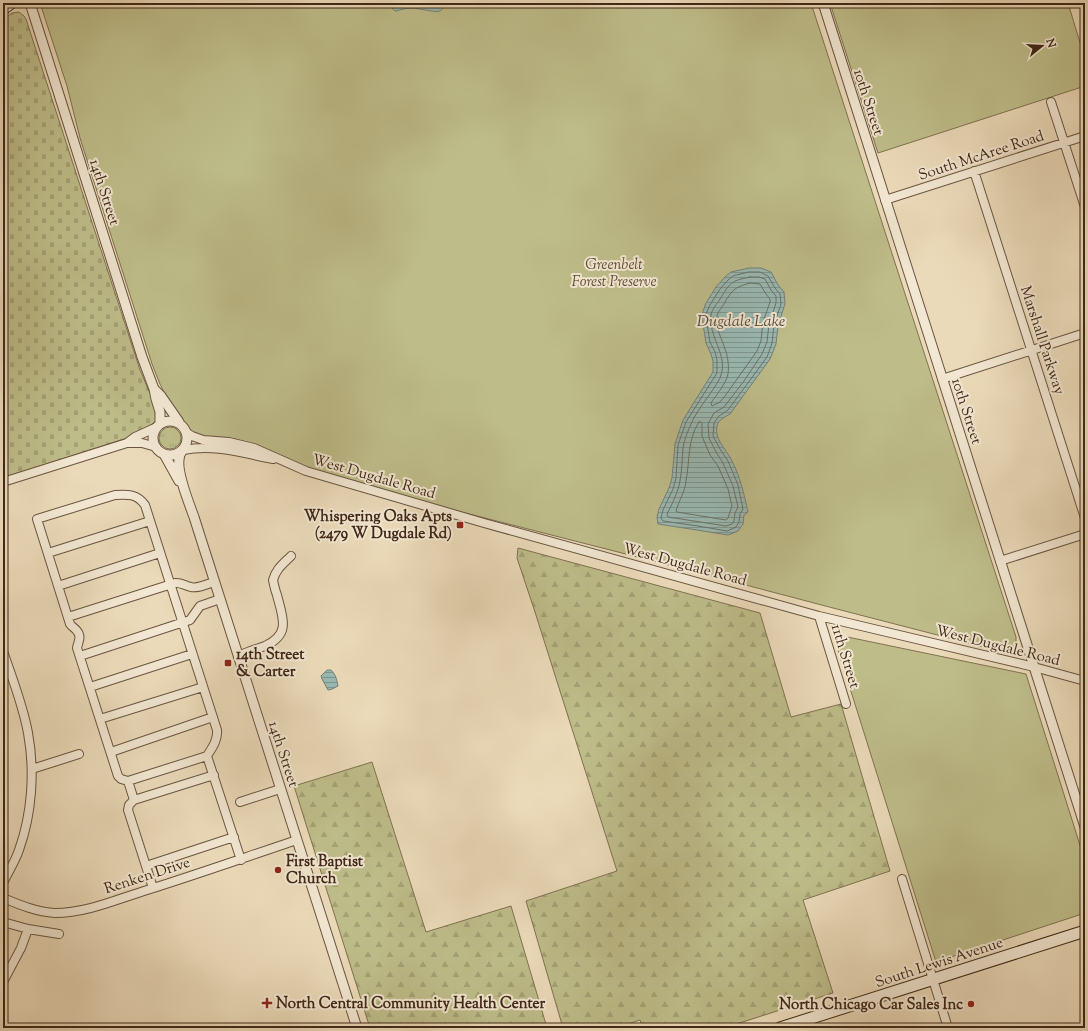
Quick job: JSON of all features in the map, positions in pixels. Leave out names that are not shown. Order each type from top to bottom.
[{"type":"main road","points":[[3,9],[11,3]]},
{"type":"main road","name":"South Lewis Avenue","points":[[780,1028],[1085,931]]},
{"type":"street","name":"14th Street","points":[[30,3],[142,357],[154,389],[160,412],[158,425]]},
{"type":"street","name":"10th Street","points":[[823,3],[1085,827]]},
{"type":"street","points":[[1051,102],[1085,207]]},
{"type":"street","name":"South McAree Road","points":[[885,200],[1085,136]]},
{"type":"street","name":"Marshall Parkway","points":[[974,171],[1085,518]]},
{"type":"street","points":[[942,379],[1085,333]]},
{"type":"street","name":"14th Street","points":[[154,389],[162,396],[179,422]]},
{"type":"street","points":[[127,443],[135,437],[169,420],[179,422],[187,433],[192,436],[203,440],[229,442],[254,448],[281,461]]},
{"type":"street","points":[[156,447],[153,437],[158,425]]},
{"type":"street","points":[[182,451],[187,442],[187,433]]},
{"type":"street","points":[[3,482],[127,443],[142,443],[156,447],[164,454],[173,455],[182,451],[202,448],[222,449],[281,461]]},
{"type":"street","name":"14th Street","points":[[182,451],[178,464],[184,489],[357,1028]]},
{"type":"street","name":"14th Street","points":[[164,454],[175,476],[184,489]]},
{"type":"street","name":"West Dugdale Road","points":[[281,461],[306,471],[416,503],[819,616],[1034,667],[1085,681]]},
{"type":"street","points":[[125,495],[137,497],[142,501],[150,521],[217,730],[217,735],[215,742],[207,756],[128,781],[121,779],[118,776],[77,648],[80,639],[79,635],[72,626],[68,617],[37,519],[107,497],[125,495]]},
{"type":"street","points":[[48,553],[150,521]]},
{"type":"street","points":[[1000,561],[1085,534]]},
{"type":"street","points":[[58,586],[160,553]]},
{"type":"street","points":[[238,656],[265,646],[280,634],[284,622],[274,580],[275,573],[279,567],[291,556]]},
{"type":"street","points":[[68,617],[174,583],[182,583],[194,588],[214,582]]},
{"type":"street","points":[[80,656],[190,620],[200,606],[220,599]]},
{"type":"street","name":"11th Street","points":[[819,616],[846,704]]},
{"type":"street","points":[[3,651],[23,712],[28,733],[32,769],[30,802],[26,829],[18,852],[3,883]]},
{"type":"street","points":[[90,687],[192,654]]},
{"type":"street","points":[[100,719],[203,687]]},
{"type":"street","points":[[111,752],[213,718]]},
{"type":"street","points":[[32,769],[79,754]]},
{"type":"street","points":[[207,756],[241,860]]},
{"type":"street","points":[[153,888],[128,810],[129,805],[134,800],[214,775]]},
{"type":"street","points":[[128,781],[134,800]]},
{"type":"street","points":[[240,802],[280,789]]},
{"type":"street","points":[[146,866],[234,837]]},
{"type":"street","name":"Renken Drive","points":[[3,898],[22,906],[40,911],[55,913],[73,911],[95,906],[153,888],[241,860],[297,840]]},
{"type":"street","points":[[902,880],[948,1028]]},
{"type":"street","points":[[3,922],[28,929],[59,934]]},
{"type":"street","points":[[3,982],[21,948],[28,929]]},
{"type":"green space","name":"Greenbelt Forest Preserve","points":[[40,3],[811,3],[1016,637],[1016,647],[1007,653],[344,482],[236,439],[205,438],[197,436],[189,430],[170,404],[152,364],[80,138],[67,86]]},
{"type":"green space","points":[[830,3],[1068,3],[1085,59],[1085,86],[878,153]]},
{"type":"green space","points":[[19,12],[26,19],[140,370],[155,405],[157,416],[155,422],[136,435],[3,478],[3,20],[12,13]]},
{"type":"green space","points":[[170,427],[178,430],[181,438],[178,446],[170,449],[162,446],[159,438],[162,430]]},
{"type":"green space","points":[[518,548],[760,613],[791,717],[841,704],[890,871],[803,900],[833,993],[724,1028],[643,1028],[640,1020],[616,1028],[563,1028],[526,901],[617,871],[517,558]]},
{"type":"green space","points":[[833,634],[1026,674],[1085,861],[1085,913],[936,962]]},
{"type":"green space","points":[[372,762],[426,932],[511,906],[547,1028],[370,1028],[294,786]]},
{"type":"water","points":[[388,3],[445,3],[440,11],[411,8],[395,11]]},
{"type":"water","name":"Dugdale Lake","points":[[749,268],[761,268],[771,272],[778,285],[784,292],[785,304],[778,326],[776,344],[770,359],[730,414],[720,420],[717,426],[717,435],[719,440],[731,459],[739,478],[748,512],[744,515],[743,524],[738,531],[728,535],[658,524],[657,517],[659,509],[672,478],[675,444],[683,420],[713,372],[713,361],[706,343],[702,314],[706,303],[716,287],[725,277],[731,272]]},
{"type":"water","points":[[327,670],[331,670],[334,674],[338,686],[328,690],[321,676]]},
{"type":"place","name":"Whispering Oaks Apts (2479 W Dugdale Rd)","points":[[460,525]]},
{"type":"place","name":"14th Street & Carter","points":[[228,663]]},
{"type":"place","name":"First Baptist Church","points":[[278,870]]},
{"type":"place","name":"North Central Community Health Center","points":[[267,1003]]},
{"type":"place","name":"North Chicago Car Sales Inc","points":[[971,1004]]}]
